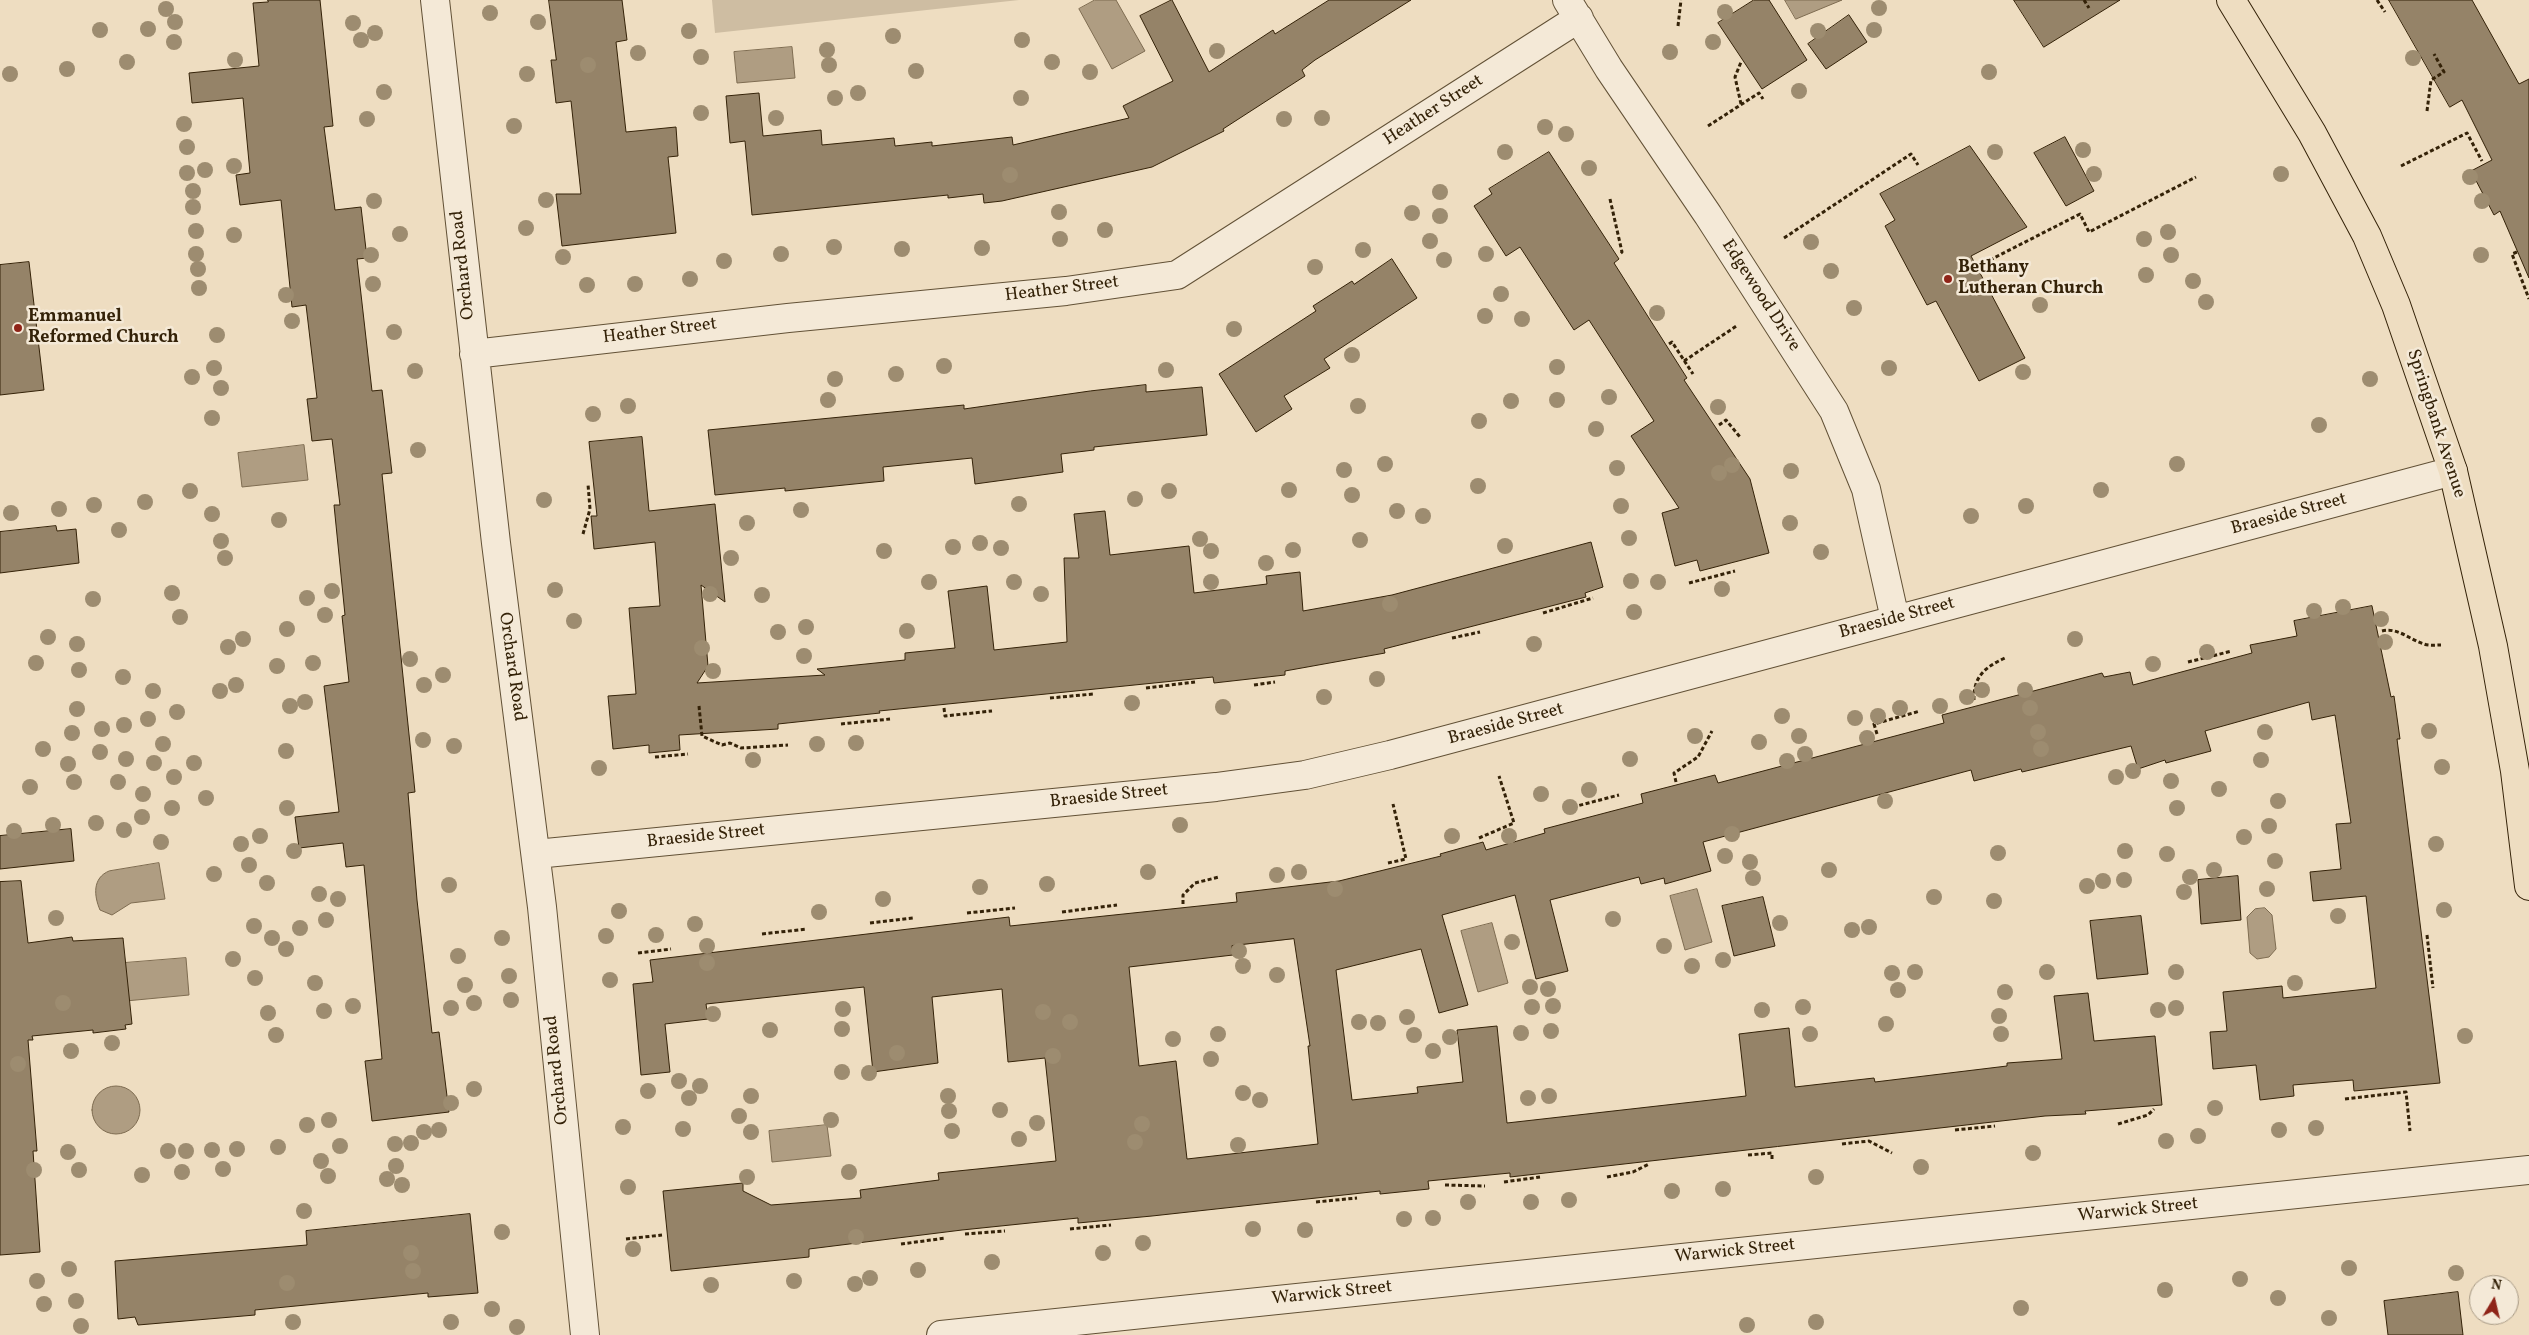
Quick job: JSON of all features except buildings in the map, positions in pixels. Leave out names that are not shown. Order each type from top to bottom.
[{"type":"main road","name":"Springbank Avenue","points":[[2231,0],[2312,133],[2367,236],[2396,306],[2454,471],[2493,646],[2527,851],[2529,886]]},
{"type":"street","name":"Orchard Road","points":[[435,0],[504,616],[536,854],[585,1335]]},
{"type":"street","name":"Heather Street","points":[[474,354],[788,318],[1066,291],[1177,274],[1573,9]]},
{"type":"street","name":"Edgewood Drive","points":[[1573,9],[1609,69],[1766,306],[1838,419],[1866,489],[1895,619]]},
{"type":"street","name":"Braeside Street","points":[[536,854],[1216,787],[1305,775],[1559,712],[1895,619],[2454,471]]},
{"type":"street","name":"Warwick Street","points":[[941,1335],[2529,1170]]},
{"type":"path","points":[[1678,26],[1681,0]]},
{"type":"path","points":[[2084,0],[2089,8]]},
{"type":"path","points":[[2378,0],[2385,12]]},
{"type":"path","points":[[2427,111],[2431,80],[2444,72],[2434,54]]},
{"type":"path","points":[[1741,62],[1735,77],[1741,104]]},
{"type":"path","points":[[1708,126],[1759,93],[1763,100]]},
{"type":"path","points":[[2401,166],[2467,134],[2482,161]]},
{"type":"path","points":[[1784,238],[1911,154],[1918,165]]},
{"type":"path","points":[[1984,263],[2080,214],[2089,232],[2196,177]]},
{"type":"path","points":[[1610,199],[1622,252],[1620,254]]},
{"type":"path","points":[[2518,252],[2512,254],[2529,299]]},
{"type":"path","points":[[1684,361],[1766,306]]},
{"type":"path","points":[[1669,344],[1672,342],[1693,374]]},
{"type":"path","points":[[1720,425],[1726,420],[1740,437]]},
{"type":"path","points":[[583,534],[590,509],[588,484]]},
{"type":"path","points":[[1689,583],[1735,571]]},
{"type":"path","points":[[1543,613],[1593,598]]},
{"type":"path","points":[[2382,631],[2389,629],[2400,632],[2426,645],[2441,645]]},
{"type":"path","points":[[1452,638],[1480,632]]},
{"type":"path","points":[[2188,662],[2232,651]]},
{"type":"path","points":[[1974,700],[1974,690],[1979,676],[1989,666],[2004,658]]},
{"type":"path","points":[[1146,688],[1195,682]]},
{"type":"path","points":[[1254,685],[1275,682]]},
{"type":"path","points":[[1050,698],[1093,694]]},
{"type":"path","points":[[699,706],[702,736],[722,745],[730,743],[742,748],[788,745]]},
{"type":"path","points":[[944,708],[945,716],[992,711]]},
{"type":"path","points":[[1877,734],[1874,724],[1920,711]]},
{"type":"path","points":[[841,724],[890,719]]},
{"type":"path","points":[[1676,782],[1674,773],[1698,757],[1712,731]]},
{"type":"path","points":[[655,757],[688,754]]},
{"type":"path","points":[[1479,838],[1514,823],[1499,776]]},
{"type":"path","points":[[1573,807],[1618,795]]},
{"type":"path","points":[[1388,863],[1406,859],[1393,804]]},
{"type":"path","points":[[1183,904],[1184,895],[1195,883],[1220,877]]},
{"type":"path","points":[[1062,912],[1117,905]]},
{"type":"path","points":[[967,914],[1014,908]]},
{"type":"path","points":[[870,923],[914,918]]},
{"type":"path","points":[[762,934],[806,929]]},
{"type":"path","points":[[2426,935],[2433,988]]},
{"type":"path","points":[[638,953],[671,949]]},
{"type":"path","points":[[2345,1099],[2406,1092],[2410,1131]]},
{"type":"path","points":[[2118,1124],[2148,1115],[2154,1109]]},
{"type":"path","points":[[1955,1130],[1995,1126]]},
{"type":"path","points":[[1842,1144],[1869,1141],[1892,1153]]},
{"type":"path","points":[[1748,1155],[1772,1153],[1772,1159]]},
{"type":"path","points":[[1607,1177],[1633,1172],[1648,1164]]},
{"type":"path","points":[[1504,1182],[1540,1177]]},
{"type":"path","points":[[1445,1185],[1485,1186]]},
{"type":"path","points":[[1316,1202],[1357,1198]]},
{"type":"path","points":[[1070,1229],[1110,1225]]},
{"type":"path","points":[[965,1234],[1005,1231]]},
{"type":"path","points":[[626,1239],[662,1235]]},
{"type":"path","points":[[901,1244],[946,1238]]},
{"type":"shaded area","points":[[712,0],[1019,0],[715,33]]},
{"type":"shaded area","points":[[1095,0],[1116,0],[1145,51],[1112,69],[1079,9]]},
{"type":"shaded area","points":[[1785,0],[1842,0],[1796,19]]},
{"type":"shaded area","points":[[792,47],[795,78],[737,83],[734,52]]},
{"type":"shaded area","points":[[304,445],[308,480],[242,487],[238,453]]},
{"type":"shaded area","points":[[159,863],[165,899],[131,903],[112,915],[100,910],[96,899],[96,888],[103,874],[109,871]]},
{"type":"shaded area","points":[[1697,889],[1712,942],[1685,950],[1670,896]]},
{"type":"shaded area","points":[[2265,908],[2272,915],[2276,949],[2269,957],[2257,959],[2250,953],[2247,917],[2255,909]]},
{"type":"shaded area","points":[[1492,923],[1508,983],[1478,992],[1461,931]]},
{"type":"shaded area","points":[[186,958],[189,995],[115,1002],[112,964]]},
{"type":"shaded area","points":[[111,1086],[121,1086],[133,1093],[140,1105],[140,1115],[133,1127],[121,1134],[111,1134],[103,1130],[96,1123],[92,1115],[92,1105],[96,1097],[103,1090]]},
{"type":"shaded area","points":[[827,1125],[831,1156],[772,1162],[769,1131]]},
{"type":"place","name":"Bethany Lutheran Church","points":[[1948,279]]},
{"type":"place","name":"Emmanuel Reformed Church","points":[[18,328]]}]
